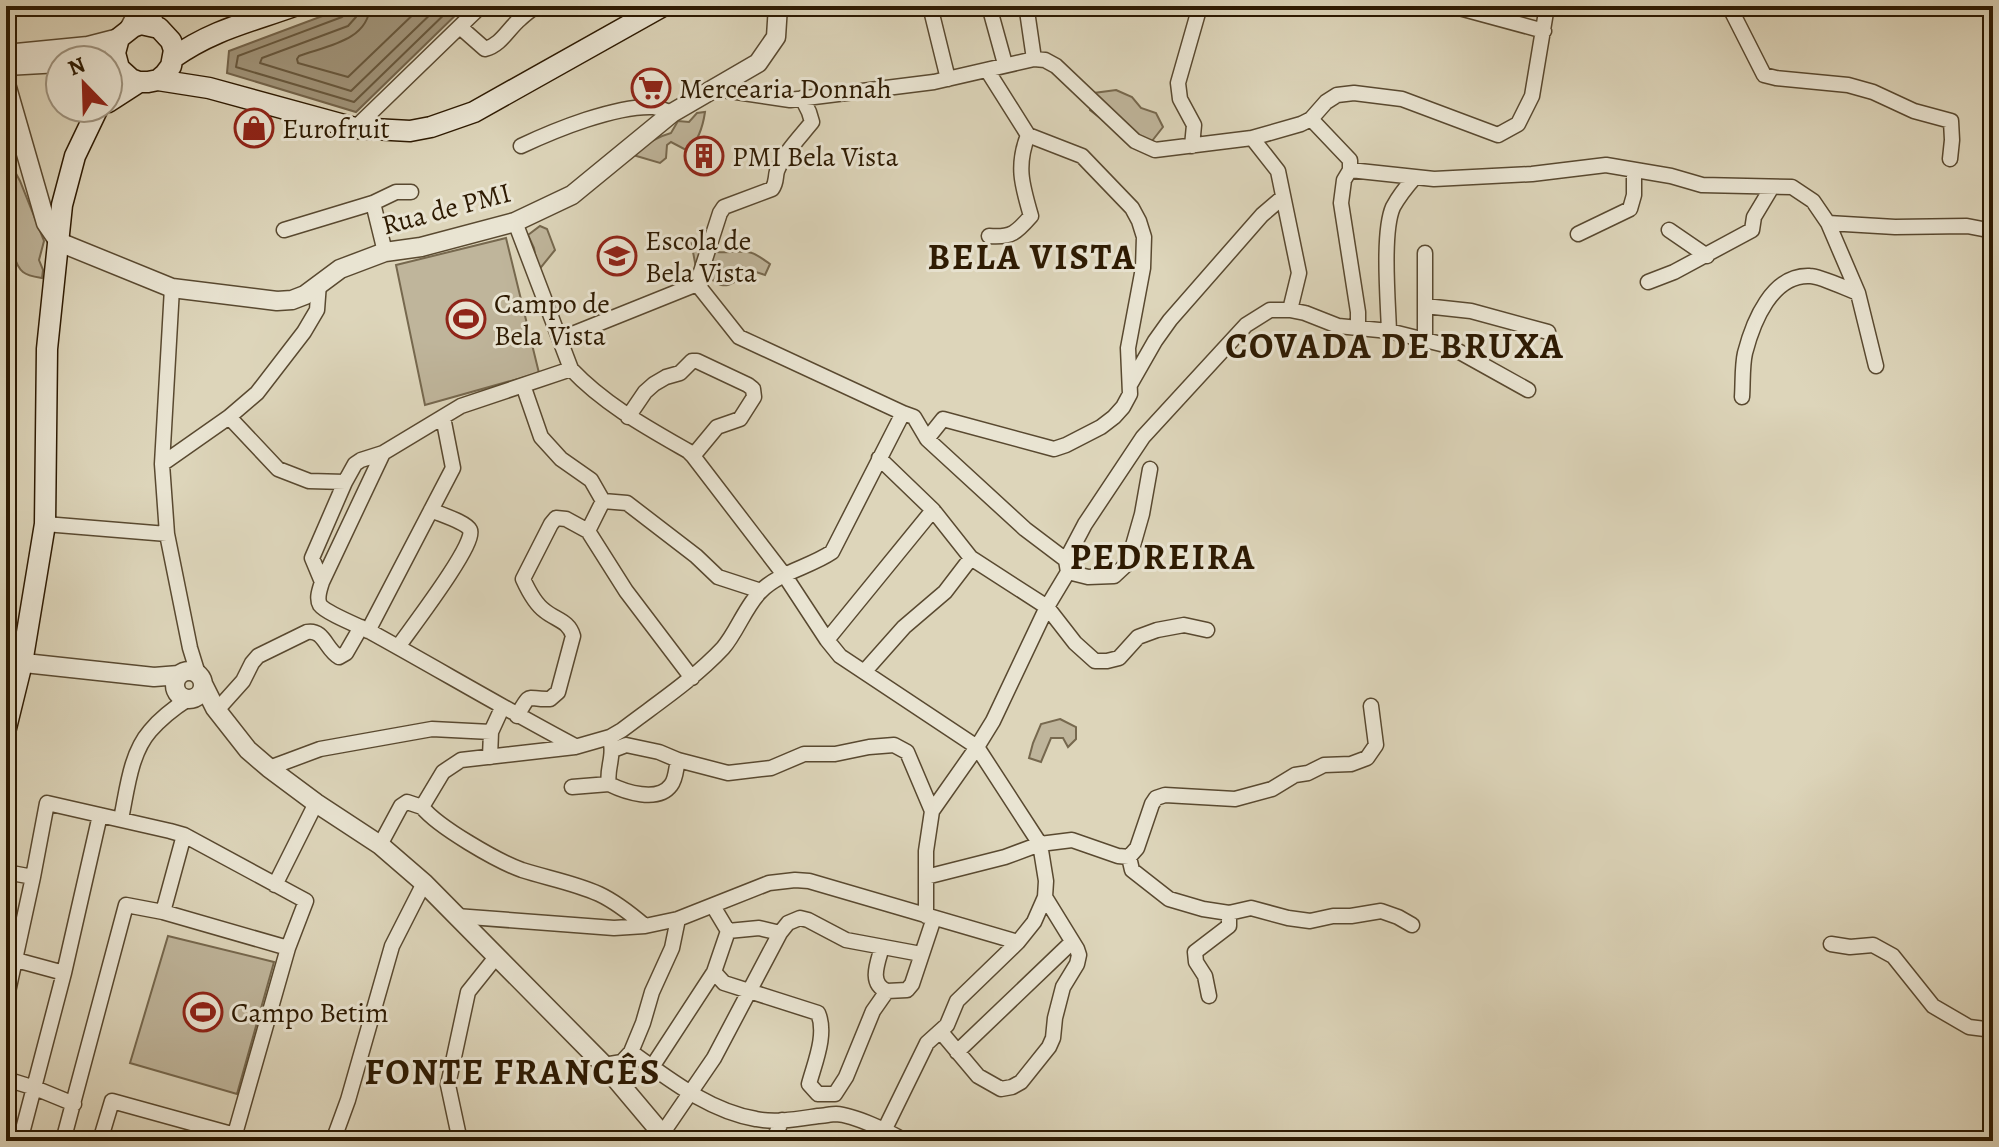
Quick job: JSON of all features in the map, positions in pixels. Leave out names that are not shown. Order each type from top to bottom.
[{"type":"main road","points":[[124,94],[160,72],[198,42],[224,29],[294,6]]},
{"type":"main road","points":[[124,74],[160,72],[183,85],[209,88],[355,128],[410,131],[474,112],[663,6]]},
{"type":"main road","points":[[117,44],[122,35],[141,24],[162,31],[171,41],[160,72]]},
{"type":"main road","points":[[162,31],[195,33],[224,29]]},
{"type":"main road","points":[[6,728],[14,662],[45,524],[47,349],[66,186],[75,156],[92,124]]},
{"type":"street","points":[[6,54],[88,46],[122,35],[139,6]]},
{"type":"street","points":[[152,6],[154,18],[162,31]]},
{"type":"street","points":[[355,128],[481,6]]},
{"type":"street","points":[[460,27],[485,49],[489,49],[536,6]]},
{"type":"street","name":"Rua de PMI","points":[[59,242],[172,288],[277,301],[292,300],[305,295],[340,269],[385,252],[421,247],[515,222],[572,195],[672,113],[758,63],[776,37],[778,6]]},
{"type":"street","points":[[930,6],[948,79]]},
{"type":"street","points":[[989,6],[1005,64]]},
{"type":"street","points":[[1028,6],[1034,59]]},
{"type":"street","points":[[1192,146],[1194,125],[1180,99],[1178,83],[1200,6]]},
{"type":"street","points":[[1452,6],[1544,31]]},
{"type":"street","points":[[716,89],[790,100],[948,79],[1034,59],[1056,66],[1135,141],[1155,150],[1252,138],[1301,124],[1337,95],[1354,93],[1402,99],[1498,135],[1518,124],[1532,96],[1547,6]]},
{"type":"street","points":[[1729,6],[1764,75],[1848,85],[1873,92],[1914,111],[1951,121],[1950,159]]},
{"type":"street","points":[[6,66],[44,64]]},
{"type":"street","points":[[697,284],[739,337],[908,415],[943,419],[1054,449],[1101,427],[1123,407],[1130,394],[1128,348],[1143,268],[1144,237],[1139,221],[1132,208],[1082,156],[1028,135],[987,70]]},
{"type":"street","points":[[6,84],[46,223],[59,242]]},
{"type":"street","points":[[697,284],[724,207],[772,189],[786,155],[812,122],[802,98]]},
{"type":"street","points":[[521,146],[548,133],[616,112],[656,107],[672,113]]},
{"type":"street","points":[[1311,119],[1350,160],[1341,203],[1358,329]]},
{"type":"street","points":[[989,236],[1001,237],[1016,232],[1031,216],[1021,175],[1021,152],[1028,135]]},
{"type":"street","points":[[1252,138],[1278,171],[1299,273],[1290,310]]},
{"type":"street","points":[[1350,170],[1434,179],[1532,174],[1606,165],[1671,176],[1702,185],[1792,187],[1813,201],[1828,223],[1858,293],[1876,366]]},
{"type":"street","points":[[1578,234],[1630,209],[1634,195],[1634,170]]},
{"type":"street","points":[[1389,331],[1387,228],[1392,209],[1415,177]]},
{"type":"street","points":[[1648,282],[1707,256],[1752,230],[1754,217],[1772,187]]},
{"type":"street","points":[[284,230],[373,203],[396,192],[411,192]]},
{"type":"street","points":[[1129,387],[1170,320],[1262,215],[1283,197]]},
{"type":"street","points":[[373,203],[385,252]]},
{"type":"street","points":[[515,222],[571,369],[628,417],[693,456],[785,576],[840,656],[977,747],[1040,844],[1046,881],[1045,897],[1034,922],[1018,942],[957,1001],[947,1025],[927,1043],[882,1135]]},
{"type":"street","points":[[1828,223],[1895,227],[1967,226],[1993,231]]},
{"type":"street","points":[[1669,230],[1707,256]]},
{"type":"street","points":[[1425,253],[1425,340]]},
{"type":"street","points":[[1742,397],[1744,355],[1755,322],[1773,293],[1786,281],[1811,275],[1858,293]]},
{"type":"street","points":[[162,464],[229,417],[257,393],[317,310],[319,283]]},
{"type":"street","points":[[560,339],[697,284]]},
{"type":"street","points":[[121,819],[140,745],[187,685],[190,648],[167,534],[162,464],[172,288]]},
{"type":"street","points":[[1425,306],[1471,311],[1548,332]]},
{"type":"street","points":[[882,947],[876,970],[876,982],[880,989],[907,990],[912,984],[930,917],[926,851],[932,811],[993,721],[1085,524],[1143,437],[1246,325],[1270,310],[1290,310],[1338,326],[1389,331],[1449,346],[1528,390]]},
{"type":"street","points":[[628,417],[654,384],[680,373],[692,361],[753,389],[754,397],[740,419],[717,427],[693,456]]},
{"type":"street","points":[[322,582],[312,558],[355,464],[383,453],[461,406],[571,369]]},
{"type":"street","points":[[523,385],[541,437],[561,459],[591,480],[603,501]]},
{"type":"street","points":[[908,415],[927,439],[1013,519],[1067,566],[1088,577],[1114,576],[1128,563],[1142,514],[1150,469]]},
{"type":"street","points":[[609,784],[611,743],[622,730],[692,678],[725,645],[761,591],[832,552],[879,458],[908,415]]},
{"type":"street","points":[[229,417],[278,469],[309,481],[345,482]]},
{"type":"street","points":[[216,709],[243,681],[252,663],[263,653],[314,631],[339,657],[346,653],[365,629],[453,468],[443,417]]},
{"type":"street","points":[[927,439],[943,419]]},
{"type":"street","points":[[383,453],[322,582],[318,598],[320,605],[575,747]]},
{"type":"street","points":[[879,458],[933,510],[971,558],[1047,607],[1075,643],[1095,661],[1119,658],[1138,637],[1157,630],[1184,625],[1207,630]]},
{"type":"street","points":[[588,531],[603,501]]},
{"type":"street","points":[[603,501],[627,503],[696,556],[718,577],[761,591]]},
{"type":"street","points":[[398,647],[472,537],[467,525],[431,510]]},
{"type":"street","points":[[827,640],[933,510]]},
{"type":"street","points":[[517,716],[526,700],[532,697],[550,699],[558,692],[573,636],[571,628],[543,610],[523,579],[556,518],[566,519],[588,531],[626,591],[692,678]]},
{"type":"street","points":[[45,524],[167,534]]},
{"type":"street","points":[[864,672],[904,627],[945,592],[971,558]]},
{"type":"street","points":[[14,662],[154,677],[187,685],[216,709],[248,750],[269,768],[380,845],[424,883],[604,1065],[665,1137],[714,1058],[788,923],[800,918],[846,940],[921,954]]},
{"type":"street","points":[[1129,857],[1137,848],[1156,798],[1176,795],[1235,799],[1272,789],[1295,775],[1324,765],[1351,764],[1367,758],[1376,745],[1371,706]]},
{"type":"street","points":[[490,757],[491,732],[502,708]]},
{"type":"street","points":[[269,768],[320,749],[432,729],[491,732]]},
{"type":"street","points":[[422,807],[443,772],[461,760],[611,743],[659,752],[728,773],[771,768],[804,754],[835,754],[894,745],[907,752],[932,811]]},
{"type":"street","points":[[572,787],[609,784],[650,795],[662,793],[673,783],[678,760]]},
{"type":"street","points":[[380,845],[401,806],[407,802],[422,807],[431,817],[462,837],[517,868],[598,894],[623,908],[645,926]]},
{"type":"street","points":[[6,1001],[47,803],[184,835],[306,901],[288,948],[234,1138],[112,1101],[100,1141]]},
{"type":"street","points":[[275,885],[316,803]]},
{"type":"street","points":[[20,1141],[64,973],[100,815]]},
{"type":"street","points":[[163,912],[184,835]]},
{"type":"street","points":[[926,877],[1005,857],[1040,844],[1072,840],[1129,857]]},
{"type":"street","points":[[1129,857],[1132,870],[1169,899],[1203,909],[1229,913],[1251,908],[1310,921],[1381,911],[1412,925]]},
{"type":"street","points":[[6,872],[33,877]]},
{"type":"street","points":[[456,916],[614,928],[645,926],[678,919],[769,883],[795,880],[809,881],[1018,942]]},
{"type":"street","points":[[333,1141],[348,1100],[392,946],[424,883]]},
{"type":"street","points":[[941,1032],[978,1076],[1001,1089],[1021,1082],[1049,1047],[1063,987],[1079,955],[1045,897]]},
{"type":"street","points":[[63,1141],[124,907],[128,904],[163,912],[288,948]]},
{"type":"street","points":[[652,1067],[714,972],[728,931],[713,906]]},
{"type":"street","points":[[1209,996],[1195,952],[1229,926],[1229,913]]},
{"type":"street","points":[[604,1065],[622,1062],[631,1052],[652,992],[672,948],[678,919]]},
{"type":"street","points":[[728,931],[759,928],[780,933]]},
{"type":"street","points":[[957,1052],[1072,942]]},
{"type":"street","points":[[1831,944],[1850,947],[1873,945],[1893,956],[1933,1006],[1969,1027],[1993,1030]]},
{"type":"street","points":[[460,1141],[448,1085],[468,992],[496,957]]},
{"type":"street","points":[[16,960],[64,973]]},
{"type":"street","points":[[714,972],[724,983],[818,1013],[822,1023],[820,1043],[809,1084],[818,1094],[835,1094],[846,1077],[873,1011],[887,991]]},
{"type":"street","points":[[631,1052],[690,1093],[739,1115],[759,1120],[782,1120],[837,1114],[882,1135],[905,1141]]},
{"type":"street","points":[[6,1079],[74,1104]]},
{"type":"street","points":[[815,1117],[818,1094]]},
{"type":"street","points":[[773,1141],[782,1120]]},
{"type":"shaded area","points":[[1116,90],[1132,97],[1141,108],[1156,113],[1163,127],[1152,141],[1144,144],[1090,110],[1094,93]]},
{"type":"shaded area","points":[[705,112],[700,133],[688,151],[671,142],[667,145],[666,158],[660,163],[633,155],[651,141],[671,133],[678,121],[689,122],[697,113]]},
{"type":"shaded area","points":[[13,168],[44,241],[39,260],[42,278],[23,272],[12,248],[6,197],[15,189],[7,171]]},
{"type":"shaded area","points":[[540,226],[547,229],[555,250],[538,271],[528,235]]},
{"type":"shaded area","points":[[711,237],[717,243],[717,252],[745,252],[759,256],[770,264],[765,275],[756,272],[725,285],[715,282],[696,268],[691,241]]},
{"type":"shaded area","name":"Campo de Bela Vista","points":[[506,238],[539,373],[425,405],[396,265]]},
{"type":"shaded area","points":[[1060,719],[1076,727],[1076,739],[1068,747],[1063,738],[1051,738],[1041,762],[1029,758],[1041,724]]},
{"type":"shaded area","name":"Campo Betim","points":[[168,936],[274,962],[237,1094],[130,1063]]},
{"type":"water","points":[[349,6],[465,6],[356,112],[227,73],[229,51]]},
{"type":"place","name":"Mercearia Donnah","points":[[651,88]]},
{"type":"place","name":"Eurofruit","points":[[254,128]]},
{"type":"place","name":"PMI Bela Vista","points":[[704,156]]},
{"type":"place","name":"Escola de Bela Vista","points":[[617,256]]},
{"type":"place","name":"Campo de Bela Vista","points":[[466,319]]},
{"type":"place","name":"Campo Betim","points":[[203,1012]]},
{"type":"district","name":"BELA VISTA","points":[[1032,256]]},
{"type":"district","name":"COVADA DE BRUXA","points":[[1395,345]]},
{"type":"district","name":"PEDREIRA","points":[[1163,556]]},
{"type":"district","name":"FONTE FRANCÊS","points":[[513,1071]]}]
